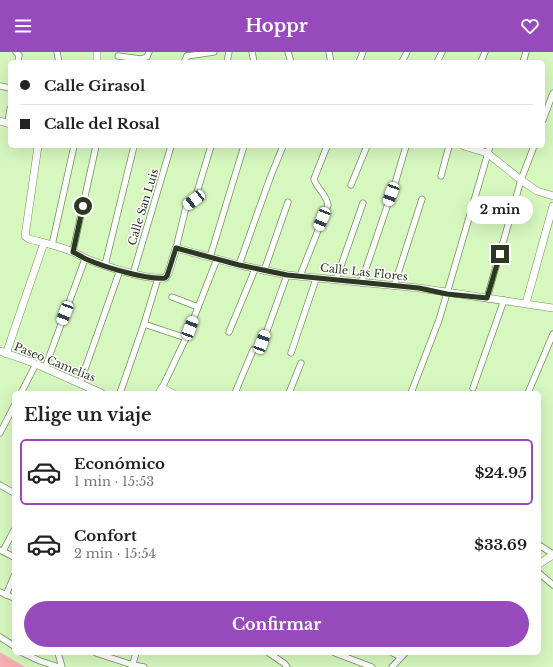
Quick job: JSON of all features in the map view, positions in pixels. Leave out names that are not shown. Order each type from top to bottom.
[{"type":"main road","points":[[38,148],[25,236],[29,239],[73,252],[85,259],[133,274],[158,278],[165,278],[167,276],[176,248]]},
{"type":"main road","points":[[476,148],[489,150],[521,180],[537,191],[553,196]]},
{"type":"main road","points":[[526,303],[553,206]]},
{"type":"main road","points":[[3,352],[44,243]]},
{"type":"main road","name":"Calle Las Flores","points":[[176,248],[255,269],[287,275],[419,288],[447,294],[504,300],[553,308]]},
{"type":"main road","name":"Paseo Camelias","points":[[3,352],[80,383],[87,390]]},
{"type":"main road","points":[[541,563],[553,554]]},
{"type":"street","points":[[186,54],[214,52]]},
{"type":"street","points":[[118,56],[136,60]]},
{"type":"street","points":[[545,115],[553,93]]},
{"type":"street","points":[[52,245],[74,148]]},
{"type":"street","points":[[73,252],[96,148]]},
{"type":"street","points":[[105,265],[134,148]]},
{"type":"street","name":"Calle San Luis","points":[[133,274],[170,148]]},
{"type":"street","points":[[176,248],[186,207],[195,199],[210,148]]},
{"type":"street","points":[[161,391],[186,338],[198,307],[243,148]]},
{"type":"street","points":[[239,265],[282,148]]},
{"type":"street","points":[[300,276],[328,205],[314,179],[326,148]]},
{"type":"street","points":[[351,185],[366,148]]},
{"type":"street","points":[[360,283],[396,180],[405,148]]},
{"type":"street","points":[[441,176],[448,148]]},
{"type":"street","points":[[487,298],[521,180],[533,148]]},
{"type":"street","points":[[412,391],[439,320],[489,150]]},
{"type":"street","points":[[394,286],[422,199]]},
{"type":"street","points":[[264,271],[288,202]]},
{"type":"street","points":[[336,280],[363,203]]},
{"type":"street","points":[[45,368],[85,259]]},
{"type":"street","points":[[229,332],[255,269]]},
{"type":"street","points":[[80,383],[120,270]]},
{"type":"street","points":[[262,342],[287,275]]},
{"type":"street","points":[[121,391],[158,278]]},
{"type":"street","points":[[291,353],[316,278]]},
{"type":"street","points":[[172,297],[198,307]]},
{"type":"street","points":[[473,388],[504,300]]},
{"type":"street","points":[[144,324],[186,338]]},
{"type":"street","points":[[529,391],[553,334]]},
{"type":"street","points":[[236,391],[253,350]]},
{"type":"street","points":[[290,391],[301,363]]},
{"type":"street","points":[[22,391],[36,364]]},
{"type":"street","points":[[0,434],[12,410]]},
{"type":"street","points":[[0,485],[12,492]]},
{"type":"street","points":[[12,533],[1,550],[12,555]]},
{"type":"street","points":[[541,546],[553,554]]},
{"type":"street","points":[[541,575],[553,585]]},
{"type":"street","points":[[3,594],[12,579]]},
{"type":"street","points":[[0,637],[12,645]]},
{"type":"street","points":[[27,655],[46,667]]},
{"type":"street","points":[[59,655],[62,667]]},
{"type":"street","points":[[102,655],[132,666],[144,667]]},
{"type":"street","points":[[132,666],[135,655]]},
{"type":"street","points":[[272,655],[286,664],[287,667]]},
{"type":"street","points":[[340,655],[372,667]]},
{"type":"street","points":[[392,667],[403,655]]},
{"type":"street","points":[[40,662],[59,667]]},
{"type":"shaded area","points":[[0,652],[25,667],[0,667]]},
{"type":"route","points":[[83,206],[73,252],[85,259],[133,274],[158,278],[165,278],[167,276],[176,248],[239,265],[287,275],[419,288],[447,294],[487,298],[500,254]]}]
